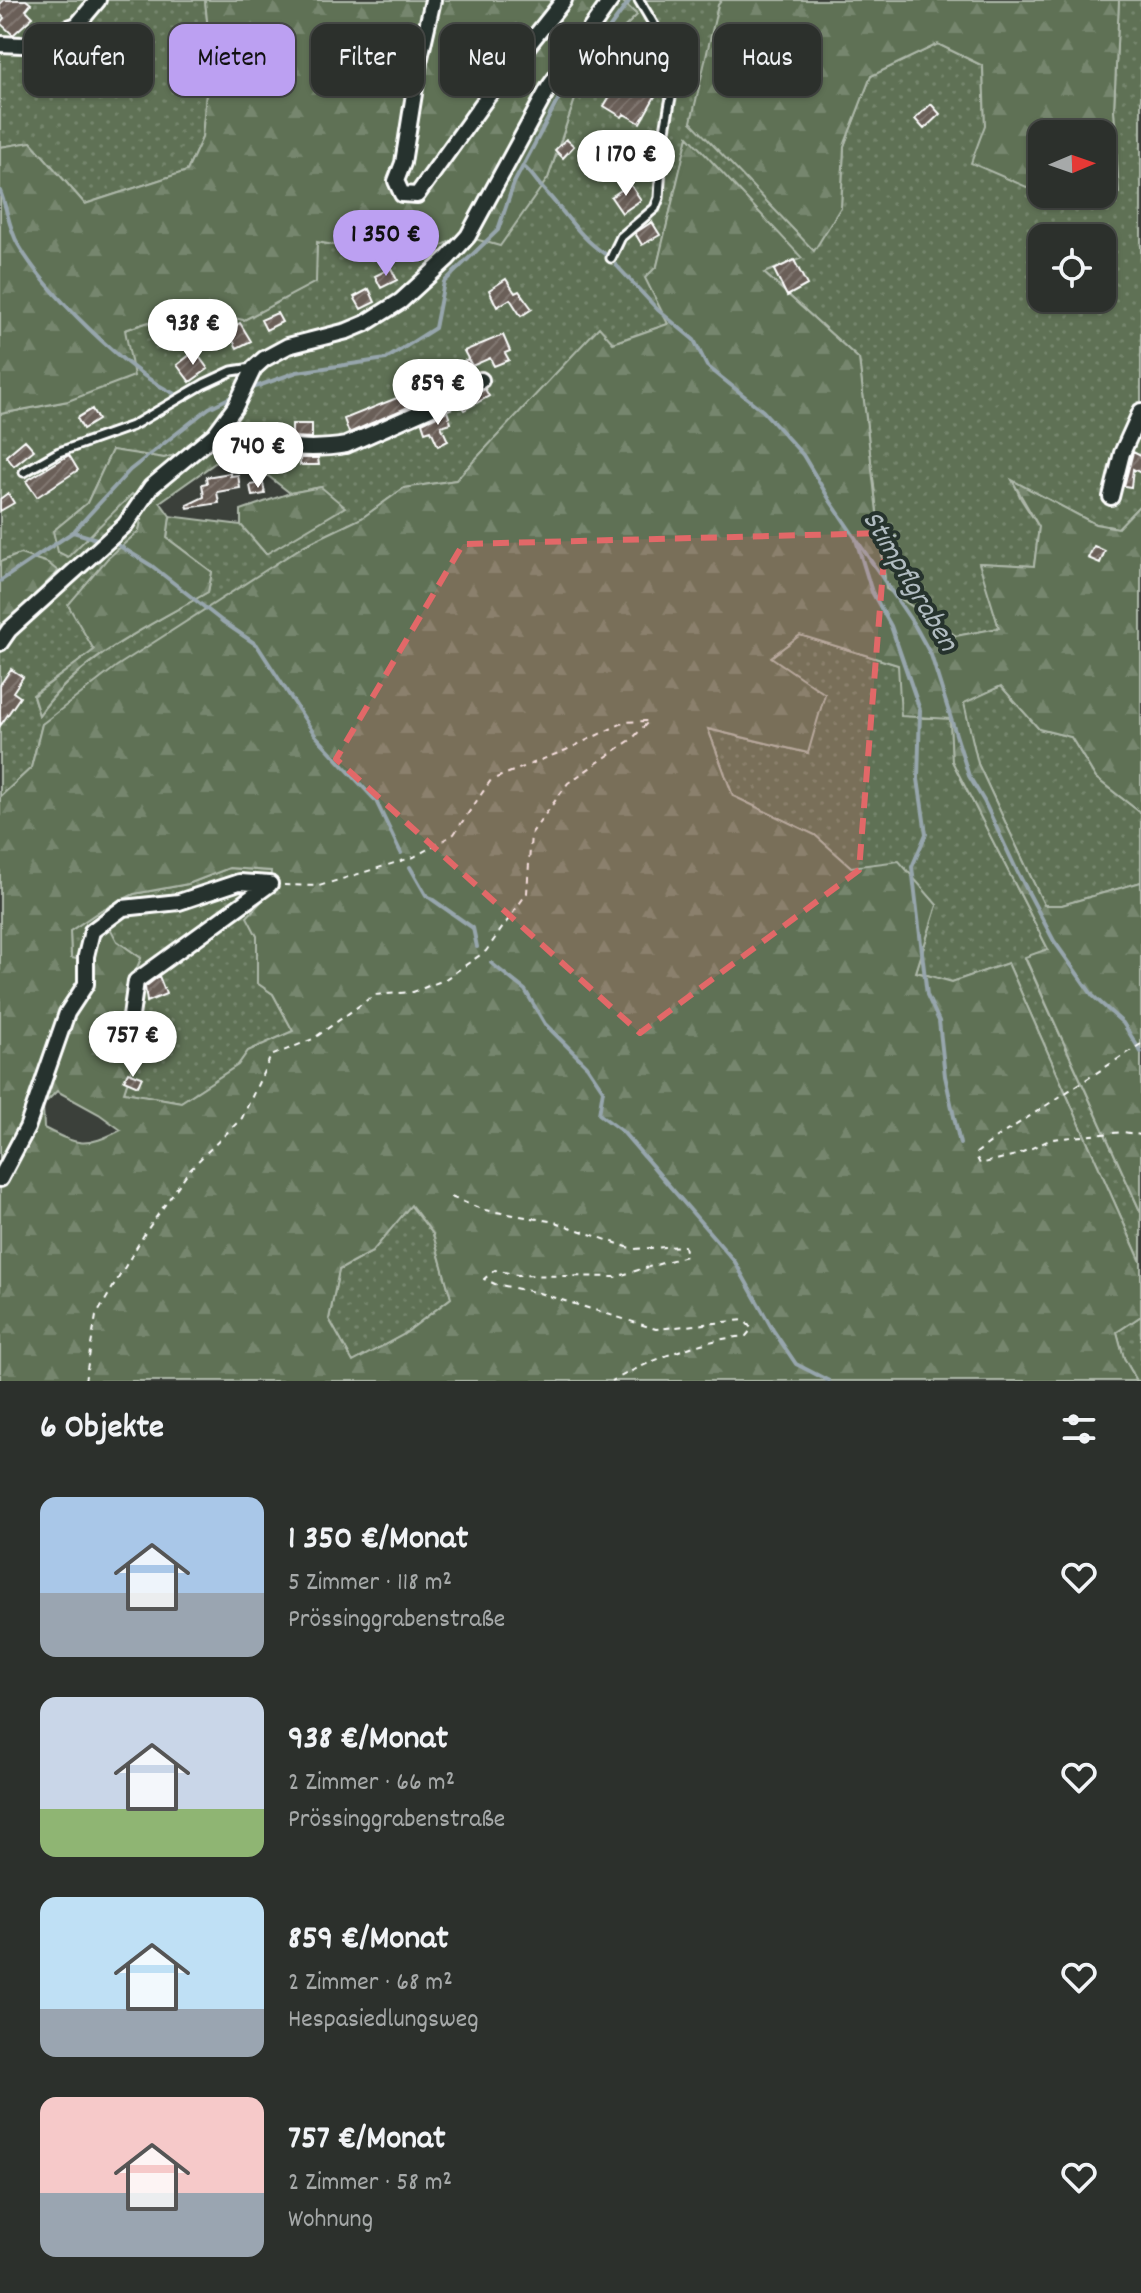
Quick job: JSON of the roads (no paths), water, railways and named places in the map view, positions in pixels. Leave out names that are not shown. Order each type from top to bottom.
[{"type":"street","points":[[0,44],[23,45],[77,25],[98,0]]},
{"type":"street","points":[[433,0],[419,62],[403,163],[396,181],[402,194],[417,195],[488,96],[564,0]]},
{"type":"street","points":[[0,643],[9,630],[125,525],[151,487],[215,434],[226,421],[254,368],[273,352],[366,323],[401,301],[448,258],[468,236],[549,87],[611,0]]},
{"type":"street","points":[[215,434],[267,445],[332,448],[346,445],[448,400],[481,380]]},
{"type":"street","points":[[1111,497],[1122,453],[1141,411]]},
{"type":"street","points":[[0,1179],[27,1128],[67,1013],[86,984],[86,956],[92,931],[123,908],[179,902],[239,882],[270,884],[136,981],[130,1023]]},
{"type":"lane","points":[[611,258],[621,237],[655,208],[659,198],[662,147],[672,79],[664,42],[641,3]]},
{"type":"lane","points":[[24,472],[59,452],[132,426],[232,371],[254,368]]},
{"type":"waterway","points":[[247,390],[297,372],[386,359],[435,328],[444,282],[498,230],[514,183],[561,94],[630,0]]},
{"type":"waterway","name":"Stimpflgraben","points":[[523,166],[580,232],[605,254]]},
{"type":"waterway","points":[[0,191],[18,244],[47,284],[111,349],[175,394]]},
{"type":"waterway","name":"Stimpflgraben","points":[[616,265],[658,310],[694,340],[707,366],[763,411],[803,455],[931,655],[969,776],[1054,941],[1093,996],[1123,1023],[1141,1052]]},
{"type":"waterway","points":[[0,581],[73,532],[130,470],[209,408],[235,395]]},
{"type":"waterway","points":[[73,532],[100,540]]},
{"type":"waterway","points":[[856,540],[872,592],[891,626],[920,710],[918,779],[926,834],[912,867],[927,995],[939,1021],[945,1076],[960,1144]]},
{"type":"waterway","points":[[118,545],[152,566],[257,645],[315,735],[376,801],[401,853]]},
{"type":"waterway","points":[[410,867],[426,895],[473,928],[477,947]]},
{"type":"waterway","points":[[491,963],[525,990],[545,1024],[587,1066],[603,1090],[599,1114],[623,1132],[735,1262],[796,1364],[829,1381]]}]
